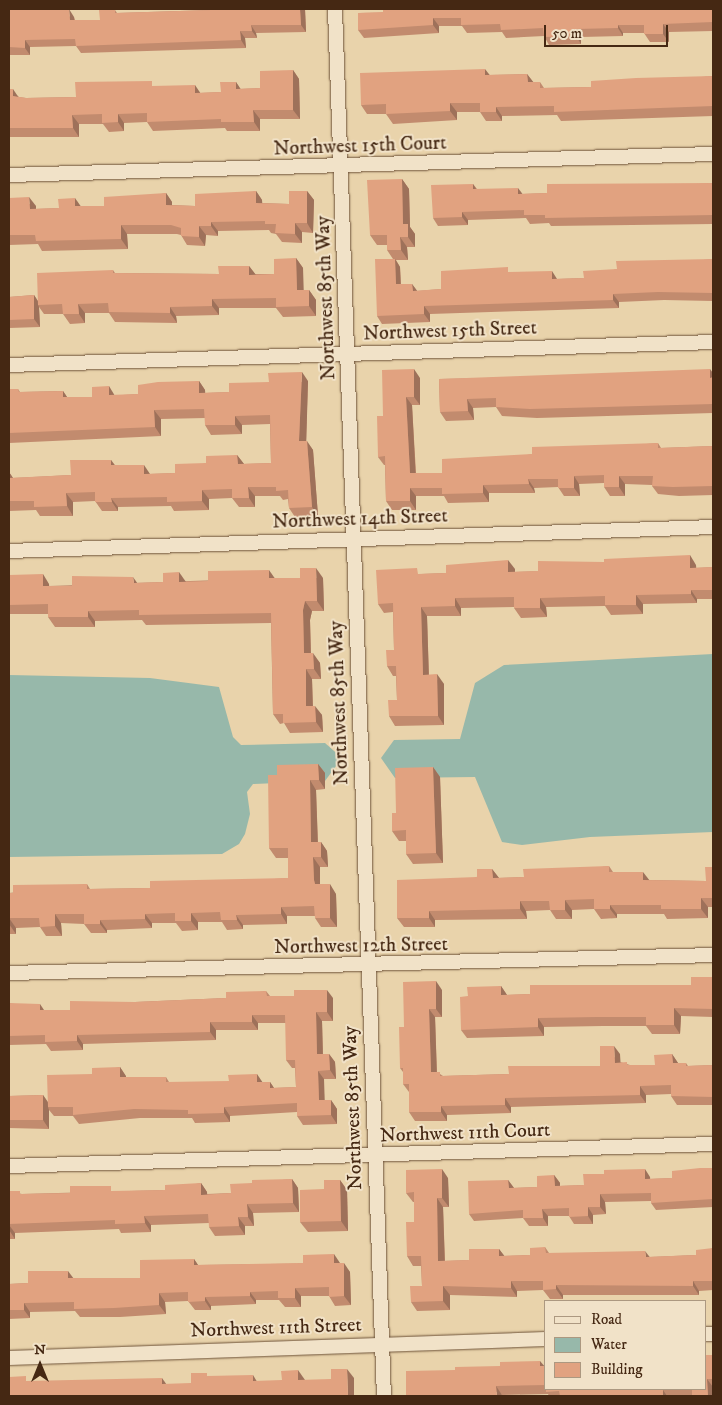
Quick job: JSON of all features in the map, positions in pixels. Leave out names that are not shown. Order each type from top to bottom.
[{"type":"street","name":"Northwest 85th Way","points":[[335,9],[343,167],[374,1156],[384,1396]]},
{"type":"street","name":"Northwest 15th Court","points":[[9,175],[343,167],[713,154]]},
{"type":"street","name":"Northwest 15th Street","points":[[9,365],[713,342]]},
{"type":"street","name":"Northwest 14th Street","points":[[9,551],[713,527]]},
{"type":"street","name":"Northwest 12th Street","points":[[9,973],[368,966],[713,955]]},
{"type":"street","name":"Northwest 11th Court","points":[[9,1166],[713,1144]]},
{"type":"street","name":"Northwest 11th Street","points":[[9,1358],[544,1339]]},
{"type":"water","points":[[713,654],[713,832],[590,837],[522,845],[502,842],[475,777],[395,778],[381,758],[394,740],[460,739],[475,683],[504,665]]},
{"type":"water","points":[[9,675],[150,678],[219,687],[233,737],[241,745],[325,743],[342,758],[325,781],[253,784],[247,792],[250,814],[245,834],[239,844],[222,854],[9,857]]},
{"type":"building","points":[[69,9],[70,20],[100,20],[99,10],[115,10],[115,13],[230,9],[300,9],[301,25],[251,25],[252,31],[240,31],[241,40],[76,46],[75,39],[25,40],[25,48],[9,47],[9,10]]},
{"type":"building","points":[[383,9],[713,9],[713,22],[663,24],[663,34],[644,34],[644,25],[618,25],[618,28],[576,29],[576,36],[544,37],[543,28],[501,30],[500,24],[461,25],[461,18],[433,18],[433,25],[358,30],[358,13],[383,12]]},
{"type":"building","points":[[485,69],[485,75],[527,74],[528,82],[540,82],[540,88],[591,87],[591,81],[713,76],[713,106],[554,112],[554,106],[496,107],[496,112],[480,112],[480,103],[450,103],[450,111],[386,114],[386,104],[361,105],[360,73]]},
{"type":"building","points":[[293,70],[293,110],[253,110],[254,122],[221,122],[221,119],[147,122],[147,113],[118,114],[118,122],[102,123],[102,114],[72,115],[73,128],[9,128],[9,89],[13,89],[13,96],[26,98],[76,97],[75,82],[152,81],[152,86],[195,85],[195,93],[221,92],[220,82],[236,82],[236,89],[260,88],[260,71]]},
{"type":"building","points":[[402,179],[403,224],[408,224],[408,237],[400,237],[401,250],[387,250],[387,235],[370,235],[367,180]]},
{"type":"building","points":[[713,183],[713,215],[545,218],[545,215],[524,215],[524,210],[462,212],[462,217],[433,218],[431,185],[473,184],[473,189],[518,188],[518,194],[547,193],[547,184]]},
{"type":"building","points":[[256,191],[256,203],[289,204],[289,191],[307,191],[307,223],[295,223],[295,234],[275,233],[276,224],[265,224],[265,221],[211,222],[211,226],[199,226],[199,237],[181,236],[181,228],[171,225],[121,225],[121,239],[36,241],[35,235],[9,235],[9,198],[29,197],[30,209],[59,208],[58,199],[75,198],[75,206],[104,206],[104,197],[166,193],[166,205],[195,206],[195,194]]},
{"type":"building","points":[[296,258],[297,290],[309,290],[309,306],[276,307],[276,298],[212,299],[212,306],[170,307],[170,313],[109,312],[108,303],[78,304],[79,314],[63,314],[62,304],[38,305],[37,273],[113,270],[113,273],[219,274],[218,266],[249,266],[249,275],[274,274],[274,259]]},
{"type":"building","points":[[375,259],[395,259],[396,284],[412,284],[413,291],[441,289],[441,271],[508,267],[508,272],[552,271],[552,279],[584,278],[583,271],[617,269],[616,261],[713,259],[713,293],[658,292],[613,294],[613,300],[424,306],[424,314],[377,316]]},
{"type":"building","points":[[34,295],[34,319],[9,320],[9,297]]},
{"type":"building","points":[[414,369],[414,397],[406,397],[410,473],[442,473],[442,459],[532,454],[532,447],[658,443],[658,448],[713,446],[713,486],[652,486],[653,476],[619,476],[619,487],[604,487],[604,475],[574,476],[574,488],[558,488],[558,479],[528,479],[529,484],[483,485],[483,493],[442,494],[442,488],[410,488],[410,501],[386,501],[385,456],[378,457],[377,416],[383,416],[382,370]]},
{"type":"building","points":[[710,369],[710,378],[713,377],[713,404],[530,409],[496,407],[496,398],[467,399],[468,411],[440,412],[439,379]]},
{"type":"building","points":[[302,372],[299,441],[307,441],[312,507],[289,508],[288,490],[276,491],[276,487],[248,487],[249,498],[232,498],[232,489],[202,490],[202,501],[167,502],[167,497],[111,498],[112,502],[95,502],[95,492],[66,493],[67,506],[34,507],[34,501],[9,501],[9,478],[71,475],[70,460],[111,460],[111,465],[144,465],[144,474],[175,473],[175,464],[206,463],[206,456],[237,455],[238,464],[271,463],[270,415],[235,416],[235,425],[205,425],[204,409],[154,410],[155,427],[9,433],[9,389],[18,389],[19,392],[63,391],[63,397],[92,397],[92,387],[109,386],[109,395],[138,394],[138,385],[158,382],[199,381],[199,393],[229,392],[229,383],[269,382],[268,373]]},
{"type":"building","points":[[690,555],[690,568],[713,567],[713,590],[691,590],[691,594],[636,595],[636,605],[605,605],[605,596],[540,598],[540,608],[514,608],[514,597],[455,598],[455,606],[421,607],[423,675],[437,674],[438,716],[389,716],[388,700],[397,700],[396,666],[387,666],[386,650],[394,650],[393,603],[378,604],[376,570],[417,568],[418,574],[446,573],[446,565],[508,560],[508,572],[538,571],[538,561],[604,562],[604,559]]},
{"type":"building","points":[[300,568],[316,568],[317,601],[305,601],[303,610],[304,653],[313,653],[314,669],[306,669],[306,706],[315,706],[316,722],[283,723],[283,714],[273,714],[271,613],[139,615],[139,610],[88,611],[88,617],[48,617],[48,604],[9,605],[9,575],[43,574],[43,586],[72,586],[72,576],[133,577],[134,583],[163,582],[163,573],[179,572],[179,582],[208,581],[208,571],[269,570],[269,578],[300,578]]},
{"type":"building","points":[[318,764],[319,780],[310,780],[311,842],[321,842],[321,857],[313,857],[314,880],[315,884],[330,884],[330,918],[315,918],[314,906],[281,907],[281,914],[236,915],[237,920],[221,920],[220,912],[191,913],[191,921],[175,921],[175,913],[145,914],[145,919],[100,920],[100,924],[84,924],[84,914],[55,914],[55,926],[40,927],[39,918],[9,918],[9,893],[13,893],[13,885],[87,884],[87,889],[150,888],[150,881],[288,878],[288,848],[269,848],[268,775],[277,775],[277,765]]},
{"type":"building","points":[[433,767],[436,853],[406,854],[406,830],[392,831],[392,813],[396,813],[395,768]]},
{"type":"building","points":[[609,866],[609,872],[643,872],[643,880],[706,881],[705,867],[713,867],[713,898],[701,898],[701,909],[661,909],[661,905],[610,905],[610,909],[594,909],[594,899],[565,900],[565,910],[550,910],[549,901],[520,901],[520,909],[429,911],[429,918],[397,918],[397,880],[477,877],[477,869],[492,869],[493,878],[524,877],[523,869]]},
{"type":"building","points":[[691,977],[713,977],[713,1009],[674,1008],[674,1025],[646,1025],[646,1017],[538,1018],[538,1027],[461,1030],[460,997],[468,996],[467,987],[501,986],[501,995],[530,994],[530,985],[691,985]]},
{"type":"building","points":[[436,981],[436,1009],[429,1009],[431,1072],[440,1072],[440,1076],[509,1074],[508,1066],[600,1066],[600,1046],[614,1046],[615,1063],[627,1062],[627,1065],[655,1065],[654,1055],[672,1054],[673,1063],[686,1063],[686,1066],[713,1065],[713,1097],[671,1096],[671,1085],[640,1086],[640,1095],[505,1098],[505,1105],[441,1106],[441,1112],[409,1112],[409,1084],[403,1084],[403,1068],[400,1068],[399,1027],[404,1027],[403,982]]},
{"type":"building","points":[[294,990],[327,990],[327,1012],[316,1012],[317,1054],[329,1054],[330,1070],[318,1071],[319,1100],[331,1100],[331,1115],[297,1116],[297,1103],[224,1107],[224,1113],[188,1114],[188,1110],[134,1109],[73,1115],[73,1107],[48,1107],[47,1075],[92,1074],[92,1068],[120,1067],[120,1077],[166,1077],[166,1082],[229,1081],[228,1075],[257,1074],[257,1082],[270,1082],[270,1088],[296,1087],[295,1060],[286,1060],[285,1015],[252,1015],[252,1022],[210,1022],[210,1032],[77,1035],[77,1041],[45,1042],[45,1035],[9,1036],[9,1003],[40,1004],[40,1010],[70,1010],[70,1001],[135,1002],[226,998],[226,992],[266,991],[267,996],[294,996]]},
{"type":"building","points":[[43,1095],[43,1120],[9,1120],[9,1096]]},
{"type":"building","points":[[713,1168],[713,1199],[651,1203],[651,1193],[600,1194],[600,1207],[588,1207],[588,1216],[569,1217],[569,1208],[542,1209],[543,1218],[523,1218],[523,1210],[469,1214],[468,1181],[508,1180],[509,1188],[537,1187],[537,1176],[554,1175],[555,1186],[584,1185],[583,1174],[604,1174],[604,1170],[645,1169],[645,1179],[672,1178],[672,1171]]},
{"type":"building","points":[[442,1169],[442,1198],[437,1198],[438,1261],[469,1260],[469,1249],[499,1249],[499,1256],[530,1255],[530,1248],[545,1247],[546,1253],[645,1251],[646,1257],[696,1255],[696,1250],[713,1248],[713,1281],[693,1281],[693,1286],[556,1285],[556,1289],[543,1290],[543,1281],[511,1281],[511,1288],[443,1286],[443,1301],[411,1302],[410,1286],[422,1286],[421,1256],[407,1256],[406,1222],[414,1222],[414,1192],[406,1193],[406,1170]]},
{"type":"building","points":[[292,1179],[293,1203],[247,1204],[248,1217],[238,1217],[239,1226],[209,1227],[208,1214],[144,1216],[145,1223],[115,1224],[115,1220],[9,1224],[9,1191],[20,1191],[20,1194],[70,1193],[70,1186],[111,1186],[111,1191],[165,1190],[165,1185],[201,1183],[201,1195],[231,1193],[230,1184],[252,1183],[252,1180]]},
{"type":"building","points":[[324,1180],[340,1180],[341,1221],[300,1222],[300,1190],[324,1189]]},
{"type":"building","points":[[334,1254],[334,1263],[344,1263],[344,1296],[329,1297],[329,1287],[295,1288],[295,1298],[278,1298],[278,1291],[250,1292],[250,1296],[205,1297],[205,1301],[188,1302],[188,1292],[159,1293],[159,1305],[74,1309],[74,1302],[24,1303],[24,1310],[9,1310],[9,1284],[28,1283],[28,1271],[68,1271],[68,1278],[140,1278],[140,1260],[194,1259],[194,1265],[303,1263],[303,1255]]},
{"type":"building","points":[[707,1355],[713,1355],[713,1379],[707,1379]]},
{"type":"building","points":[[540,1361],[540,1366],[544,1366],[544,1385],[496,1386],[497,1396],[406,1396],[406,1371],[455,1370],[455,1367],[500,1366],[500,1362]]},
{"type":"building","points":[[331,1369],[347,1369],[348,1396],[9,1396],[9,1377],[26,1376],[26,1381],[162,1378],[162,1384],[191,1383],[191,1373],[207,1373],[207,1376],[253,1375],[253,1381],[282,1380],[281,1371],[298,1370],[298,1380],[331,1379]]},
{"type":"building","points":[[707,1379],[708,1396],[692,1396],[692,1390],[707,1390]]},
{"type":"building","points":[[546,1390],[663,1390],[663,1395],[560,1396],[559,1391],[546,1392]]}]
